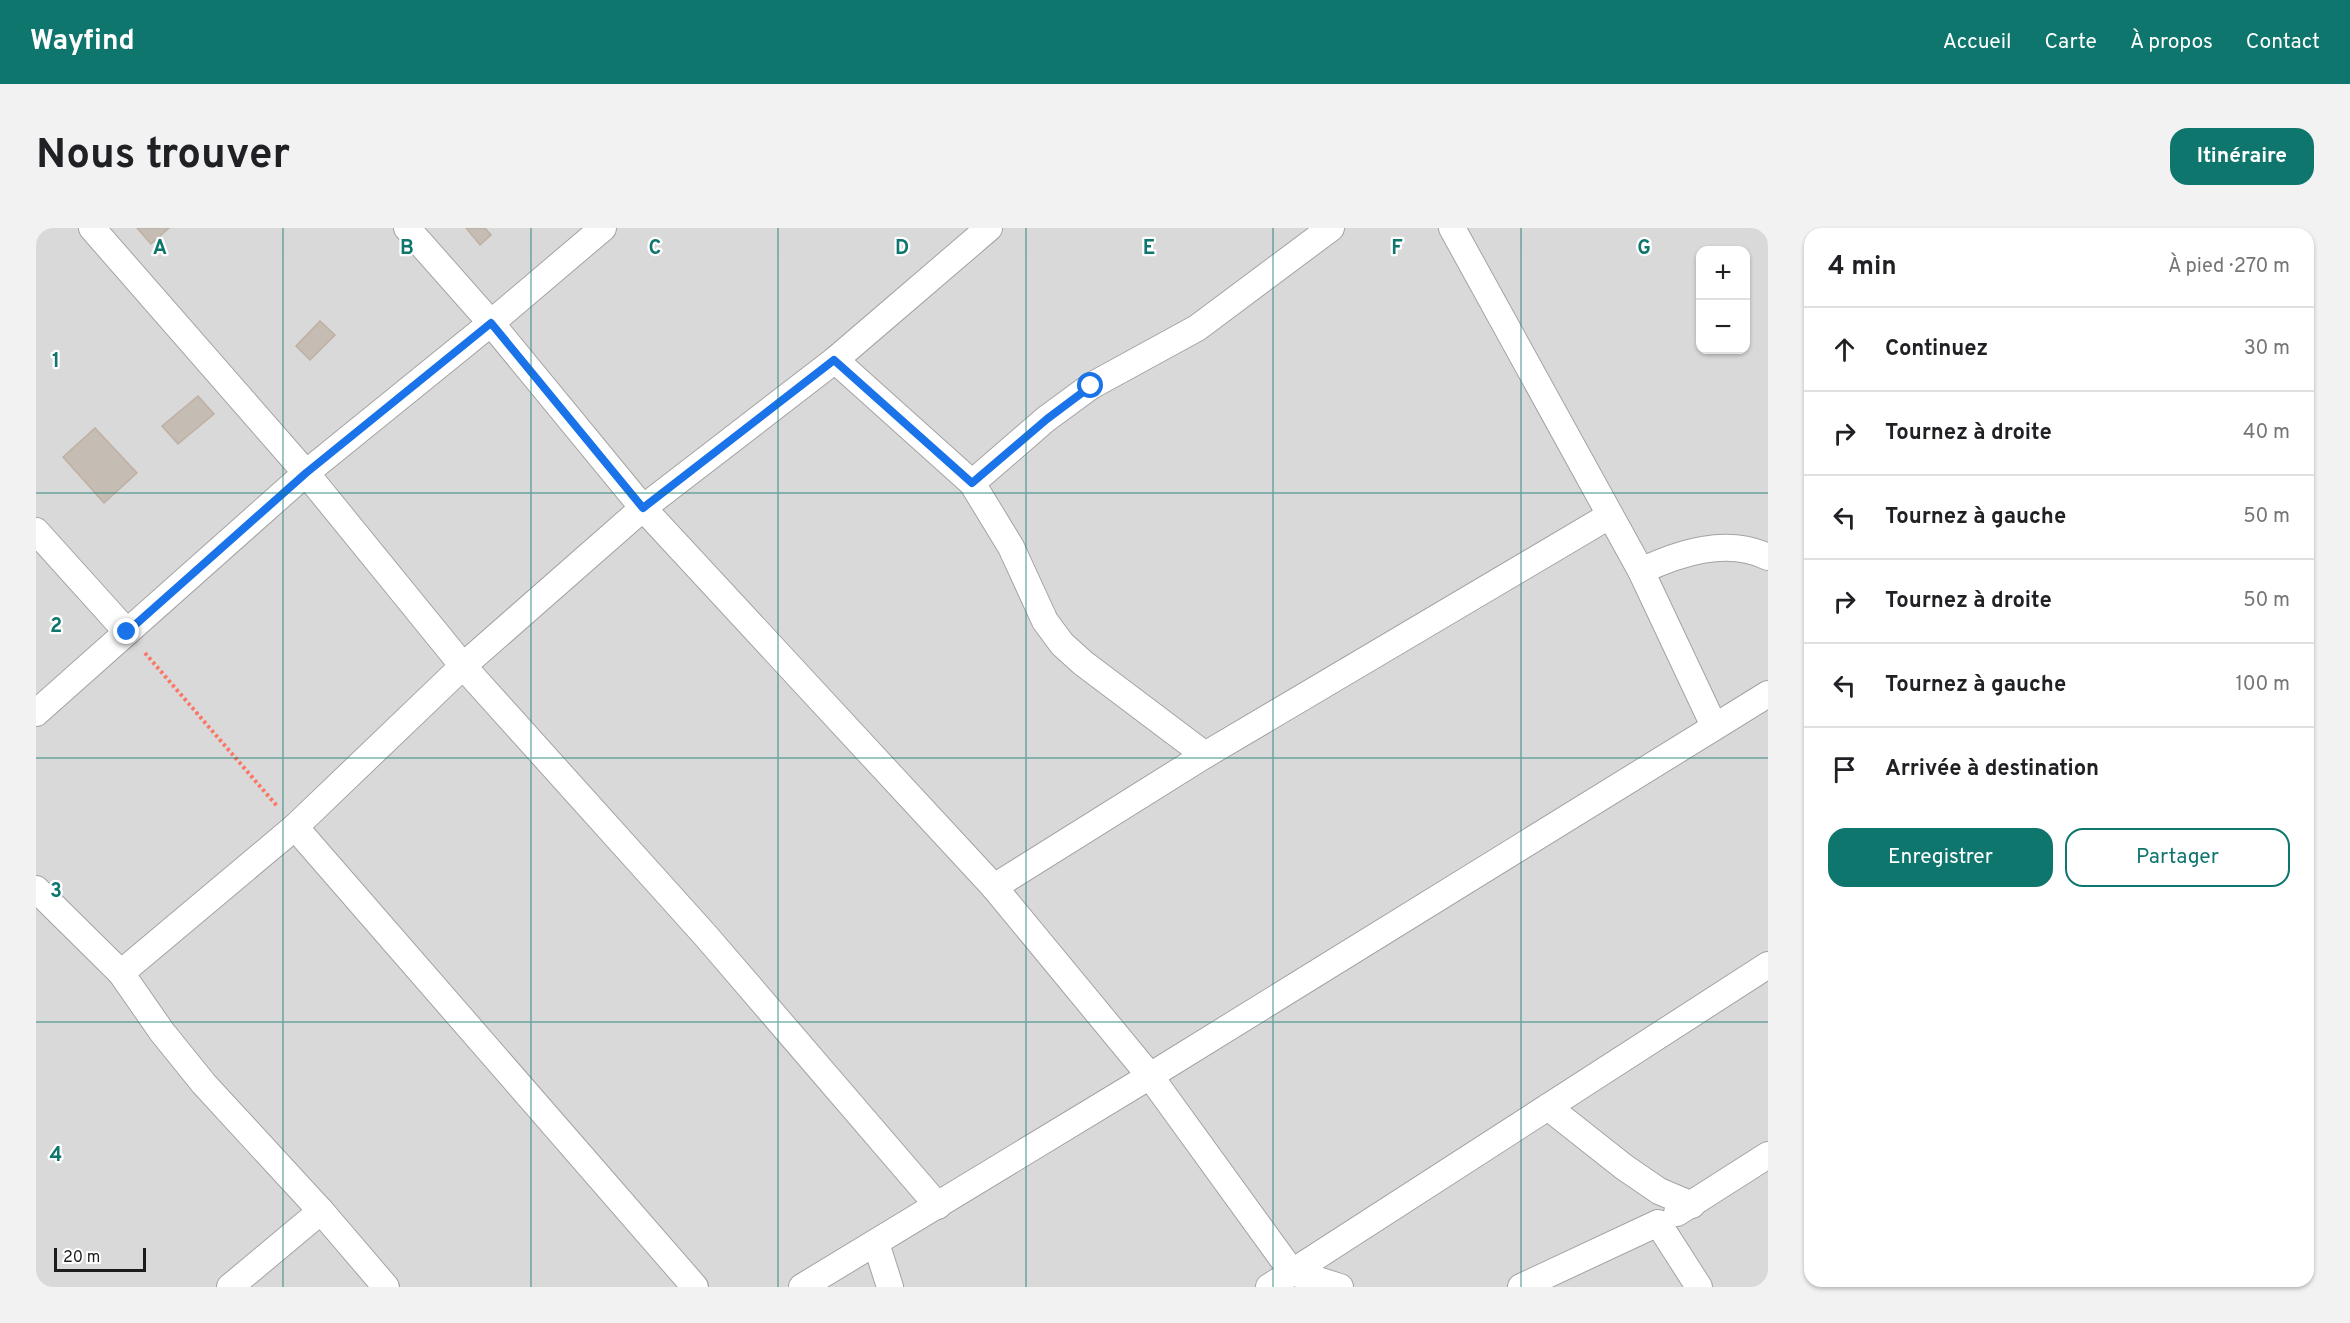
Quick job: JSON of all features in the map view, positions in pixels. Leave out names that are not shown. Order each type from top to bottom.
[{"type":"street","points":[[92,228],[306,473],[463,666],[706,936],[938,1206]]},
{"type":"street","points":[[407,228],[491,323],[643,508],[994,887],[1150,1076],[1292,1272],[1340,1287]]},
{"type":"street","points":[[36,713],[306,473],[491,323],[603,228]]},
{"type":"street","points":[[121,973],[296,827],[463,666],[643,508],[834,360],[989,228]]},
{"type":"street","points":[[972,483],[1047,419],[1091,386],[1197,328],[1331,228]]},
{"type":"street","points":[[1452,228],[1641,572],[1714,726]]},
{"type":"street","points":[[834,360],[972,483],[1011,547],[1045,621],[1062,644],[1083,663],[1205,755]]},
{"type":"street","points":[[994,887],[1205,755],[1609,516]]},
{"type":"street","points":[[36,531],[127,632]]},
{"type":"street","points":[[1641,572],[1668,558],[1699,549],[1757,552],[1768,557]]},
{"type":"street","points":[[802,1287],[1150,1076],[1768,694]]},
{"type":"street","points":[[296,827],[695,1287]]},
{"type":"street","points":[[36,889],[121,973],[162,1032],[204,1084],[321,1211],[386,1287]]},
{"type":"street","points":[[1269,1287],[1768,965]]},
{"type":"street","points":[[1548,1107],[1659,1191],[1692,1205]]},
{"type":"street","points":[[1521,1287],[1692,1205],[1768,1155]]},
{"type":"street","points":[[230,1287],[321,1211]]},
{"type":"street","points":[[1658,1223],[1699,1287]]},
{"type":"street","points":[[876,1243],[890,1287]]},
{"type":"path","points":[[127,632],[296,827]]},
{"type":"shaded area","points":[[36,228],[1768,228],[1768,1287],[36,1287]]},
{"type":"building","points":[[137,228],[169,228],[151,244]]},
{"type":"building","points":[[466,228],[485,228],[491,235],[480,245]]},
{"type":"building","points":[[320,321],[335,335],[310,360],[296,346]]},
{"type":"building","points":[[198,396],[214,414],[178,444],[162,426]]},
{"type":"building","points":[[95,428],[137,473],[104,503],[63,457]]},
{"type":"route","points":[[127,632],[306,473],[491,323],[643,508],[834,360],[972,483],[1047,419],[1091,386]]}]
